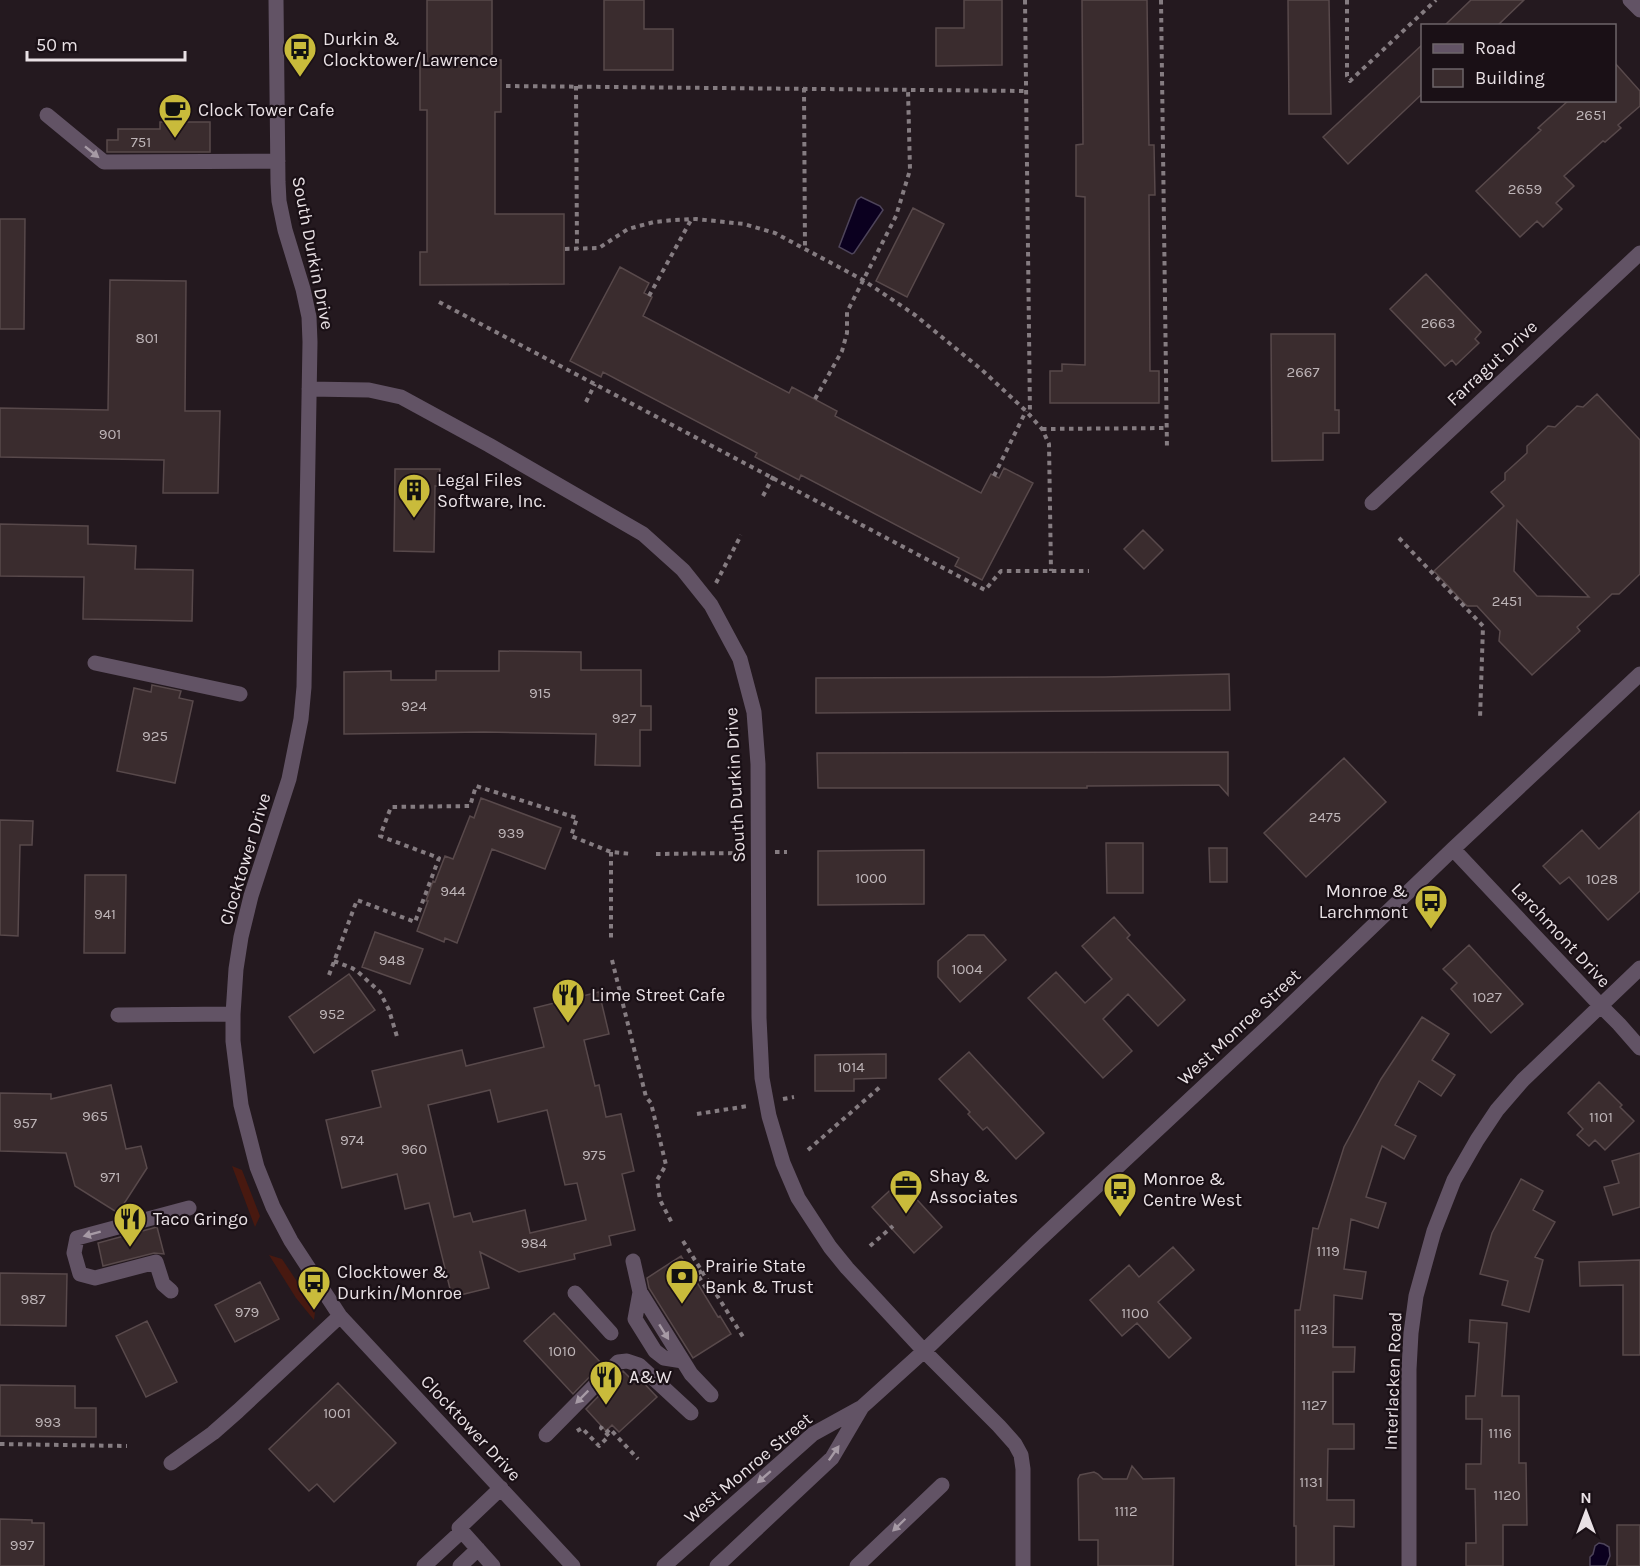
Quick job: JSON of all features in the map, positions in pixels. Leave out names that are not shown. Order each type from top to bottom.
[{"type":"street","name":"South Durkin Drive","points":[[276,0],[279,201],[309,317],[309,389],[369,390],[401,397],[643,534],[683,570],[711,605],[740,659],[754,712],[758,764],[760,1045],[762,1078],[772,1128],[791,1183],[815,1226],[847,1268],[1015,1444],[1021,1455],[1023,1469],[1023,1566]]},
{"type":"street","points":[[1630,0],[1640,10]]},
{"type":"street","points":[[46,115],[104,162],[278,161]]},
{"type":"street","name":"Farragut Drive","points":[[1372,503],[1640,253]]},
{"type":"street","name":"Clocktower Drive","points":[[309,389],[306,646],[301,718],[289,779],[251,896],[236,969],[233,1014],[235,1063],[241,1105],[257,1167],[273,1207],[291,1241],[340,1317],[501,1488],[568,1564]]},
{"type":"street","points":[[95,663],[240,694]]},
{"type":"street","name":"West Monroe Street","points":[[664,1566],[813,1434],[862,1407],[924,1351],[1640,674]]},
{"type":"street","name":"Larchmont Drive","points":[[1453,849],[1640,1048]]},
{"type":"street","name":"Interlacken Road","points":[[1409,1566],[1411,1333],[1416,1296],[1434,1231],[1454,1180],[1497,1110],[1523,1080],[1640,968]]},
{"type":"street","points":[[118,1015],[233,1014]]},
{"type":"street","points":[[171,1291],[163,1284],[156,1262],[95,1278],[80,1274],[74,1252],[77,1238],[189,1209]]},
{"type":"street","points":[[633,1261],[640,1292],[691,1374],[711,1395]]},
{"type":"street","points":[[575,1293],[611,1333]]},
{"type":"street","points":[[171,1463],[213,1433],[340,1317]]},
{"type":"street","points":[[546,1435],[618,1362],[627,1361],[639,1365],[691,1413]]},
{"type":"street","name":"West Monroe Street","points":[[717,1566],[832,1458],[862,1407]]},
{"type":"street","points":[[857,1566],[942,1485]]},
{"type":"street","points":[[494,1566],[459,1528],[501,1488]]},
{"type":"street","points":[[424,1566],[462,1531]]},
{"type":"street","points":[[460,1566],[478,1549]]},
{"type":"path","points":[[1025,0],[1030,415]]},
{"type":"path","points":[[1161,0],[1167,450]]},
{"type":"path","points":[[1347,0],[1347,76],[1350,81],[1436,0]]},
{"type":"path","points":[[506,86],[1026,91]]},
{"type":"path","points":[[576,86],[577,249]]},
{"type":"path","points":[[804,88],[805,249]]},
{"type":"path","points":[[815,399],[842,351],[847,333],[847,312],[896,216],[910,170],[908,90]]},
{"type":"path","points":[[565,249],[599,248],[628,229],[674,219],[744,224],[775,234],[863,280],[915,315],[982,370],[1042,429],[1049,444],[1051,571]]},
{"type":"path","points":[[649,296],[691,219]]},
{"type":"path","points":[[438,302],[985,590],[1001,571],[1089,571]]},
{"type":"path","points":[[586,402],[595,384]]},
{"type":"path","points":[[994,476],[1026,411]]},
{"type":"path","points":[[1042,429],[1167,429]]},
{"type":"path","points":[[763,496],[775,472]]},
{"type":"path","points":[[716,583],[741,535]]},
{"type":"path","points":[[1399,538],[1483,626],[1480,719]]},
{"type":"path","points":[[328,975],[357,900],[415,922],[439,858],[380,836],[391,807],[470,806],[476,786],[577,818],[571,836],[610,852],[632,854]]},
{"type":"path","points":[[610,852],[611,942]]},
{"type":"path","points":[[775,852],[787,852]]},
{"type":"path","points":[[656,855],[740,853]]},
{"type":"path","points":[[612,960],[646,1097],[651,1103],[666,1165],[657,1180],[660,1200],[672,1223]]},
{"type":"path","points":[[334,961],[352,968],[380,992],[389,1010],[398,1040]]},
{"type":"path","points":[[808,1150],[880,1087]]},
{"type":"path","points":[[782,1100],[794,1097]]},
{"type":"path","points":[[697,1114],[748,1106]]},
{"type":"path","points":[[870,1246],[893,1226]]},
{"type":"path","points":[[683,1241],[702,1271],[708,1291],[745,1340]]},
{"type":"path","points":[[582,1428],[599,1446],[609,1436],[601,1428],[602,1426]]},
{"type":"path","points":[[606,1433],[610,1429],[638,1459]]},
{"type":"path","points":[[0,1444],[127,1446]]},
{"type":"shaded area","points":[[861,197],[880,206],[883,210],[852,254],[839,247],[857,200]]},
{"type":"shaded area","points":[[232,1166],[242,1170],[260,1216],[255,1227]]},
{"type":"shaded area","points":[[269,1255],[282,1259],[314,1307],[314,1320],[296,1298]]},
{"type":"shaded area","points":[[1599,1543],[1609,1547],[1610,1556],[1606,1566],[1590,1566],[1590,1557]]},
{"type":"building","points":[[427,0],[492,0],[492,60],[501,60],[501,112],[495,112],[495,214],[564,214],[564,284],[420,285],[420,252],[427,252],[427,110],[420,110],[420,61],[427,61]]},
{"type":"building","points":[[604,0],[644,0],[644,29],[673,29],[673,70],[604,70]]},
{"type":"building","points":[[964,0],[1002,0],[1002,65],[936,66],[936,28],[964,28]]},
{"type":"building","points":[[1082,0],[1147,0],[1149,145],[1154,145],[1155,195],[1149,195],[1150,371],[1159,371],[1159,403],[1050,403],[1050,371],[1062,371],[1062,364],[1085,365],[1085,197],[1076,196],[1076,145],[1083,144]]},
{"type":"building","points":[[1288,0],[1329,0],[1331,114],[1289,114]]},
{"type":"building","points":[[1471,0],[1524,0],[1499,24],[1446,24]]},
{"type":"building","points":[[1421,46],[1421,95],[1348,164],[1323,137]]},
{"type":"building","points":[[1616,64],[1640,91],[1640,106],[1618,125],[1621,128],[1564,176],[1574,186],[1556,203],[1562,209],[1543,227],[1537,221],[1520,237],[1476,191],[1541,130],[1538,128],[1567,102],[1616,102]]},
{"type":"building","points":[[160,122],[210,122],[210,152],[107,152],[107,140],[118,140],[118,129],[160,129]]},
{"type":"building","points":[[913,208],[944,224],[907,297],[876,281]]},
{"type":"building","points":[[0,219],[25,219],[24,329],[0,329]]},
{"type":"building","points":[[620,267],[649,283],[644,293],[652,297],[643,316],[789,393],[792,387],[837,411],[835,416],[981,493],[991,474],[999,478],[1004,468],[1033,483],[982,580],[955,566],[959,558],[801,475],[799,480],[755,457],[757,453],[603,372],[601,377],[570,361]]},
{"type":"building","points":[[1426,274],[1481,332],[1475,339],[1479,343],[1456,365],[1452,360],[1445,366],[1390,309]]},
{"type":"building","points":[[110,280],[186,281],[185,411],[220,411],[218,493],[163,493],[164,460],[0,457],[0,408],[108,410]]},
{"type":"building","points":[[1271,334],[1335,334],[1335,410],[1339,410],[1339,433],[1323,433],[1323,460],[1272,461]]},
{"type":"building","points":[[1597,394],[1640,440],[1640,574],[1619,594],[1612,594],[1577,627],[1580,631],[1532,675],[1499,641],[1500,631],[1477,606],[1467,606],[1434,571],[1504,506],[1491,492],[1505,480],[1505,473],[1527,453],[1527,446],[1548,426],[1555,427],[1577,406],[1583,407]],"holes":[[[1517,520],[1589,597],[1537,596],[1514,571]]]},
{"type":"building","name":"Legal Files Software, Inc.","points":[[395,469],[440,469],[439,486],[435,486],[434,552],[394,551]]},
{"type":"building","points":[[0,524],[88,526],[88,544],[136,546],[135,569],[193,570],[192,621],[83,619],[84,577],[0,576]]},
{"type":"building","points":[[1143,530],[1163,550],[1144,569],[1124,549]]},
{"type":"building","points":[[499,651],[581,652],[581,670],[641,670],[641,706],[651,706],[651,730],[640,730],[640,766],[595,765],[596,734],[484,732],[344,734],[344,672],[391,671],[391,680],[436,680],[436,671],[499,671]]},
{"type":"building","points":[[1229,674],[1230,710],[816,713],[816,678]]},
{"type":"building","points":[[152,685],[181,691],[179,698],[193,701],[175,783],[117,771],[134,688],[151,692]]},
{"type":"building","points":[[1228,752],[1228,795],[1219,785],[1087,786],[1087,788],[818,788],[817,753]]},
{"type":"building","points":[[1344,758],[1386,802],[1306,877],[1264,833]]},
{"type":"building","points":[[481,798],[561,828],[545,869],[492,849],[457,943],[445,938],[444,942],[417,931],[433,881],[435,882],[445,856],[453,859],[470,816],[474,818]]},
{"type":"building","points":[[1640,811],[1640,891],[1608,920],[1569,877],[1560,884],[1543,866],[1582,830],[1599,849]]},
{"type":"building","points":[[0,820],[33,821],[32,845],[20,845],[18,936],[0,935]]},
{"type":"building","points":[[1106,843],[1143,843],[1143,893],[1107,893]]},
{"type":"building","points":[[1209,848],[1227,848],[1227,882],[1210,882]]},
{"type":"building","points":[[924,850],[924,904],[818,905],[818,851]]},
{"type":"building","points":[[85,875],[126,875],[125,953],[84,953]]},
{"type":"building","points":[[1114,917],[1130,935],[1127,938],[1185,1000],[1158,1026],[1128,994],[1103,1019],[1132,1051],[1103,1078],[1028,998],[1056,972],[1085,1003],[1112,979],[1082,946]]},
{"type":"building","points":[[375,932],[423,949],[410,984],[362,967]]},
{"type":"building","points":[[968,935],[984,935],[1006,960],[960,1002],[938,977],[938,961]]},
{"type":"building","points":[[1469,945],[1523,1004],[1491,1033],[1451,989],[1457,983],[1443,969]]},
{"type":"building","points":[[349,974],[375,1010],[314,1053],[289,1017]]},
{"type":"building","points":[[599,992],[609,1034],[584,1040],[595,1086],[599,1085],[606,1117],[621,1114],[634,1171],[622,1174],[635,1230],[609,1236],[611,1245],[574,1254],[575,1259],[519,1272],[480,1252],[489,1288],[452,1297],[429,1203],[405,1209],[397,1174],[342,1188],[326,1120],[381,1107],[372,1071],[462,1050],[466,1066],[544,1047],[534,1008]],"holes":[[[490,1090],[498,1122],[547,1110],[565,1185],[577,1183],[586,1220],[530,1233],[525,1210],[473,1222],[470,1213],[454,1217],[428,1105]]]},
{"type":"building","points":[[1422,1017],[1449,1034],[1432,1060],[1455,1075],[1441,1096],[1419,1081],[1395,1125],[1416,1136],[1404,1159],[1382,1146],[1366,1197],[1386,1203],[1378,1228],[1351,1219],[1344,1269],[1366,1272],[1362,1299],[1334,1295],[1333,1347],[1355,1347],[1354,1372],[1333,1372],[1333,1424],[1354,1424],[1354,1449],[1328,1449],[1327,1500],[1354,1500],[1354,1527],[1334,1526],[1334,1566],[1296,1566],[1296,1526],[1294,1526],[1295,1310],[1300,1310],[1313,1228],[1318,1229],[1344,1147],[1381,1079]]},
{"type":"building","points":[[969,1052],[1044,1133],[1016,1159],[987,1127],[983,1130],[968,1114],[970,1112],[939,1079]]},
{"type":"building","points":[[886,1054],[886,1078],[854,1079],[854,1091],[815,1091],[815,1055]]},
{"type":"building","points":[[1599,1082],[1634,1121],[1605,1150],[1595,1140],[1589,1146],[1577,1135],[1583,1129],[1568,1113]]},
{"type":"building","points":[[111,1085],[126,1149],[141,1146],[147,1168],[118,1213],[75,1186],[66,1153],[0,1151],[0,1093],[51,1094],[51,1099]]},
{"type":"building","points":[[1640,1153],[1640,1207],[1613,1215],[1604,1187],[1619,1183],[1612,1161]]},
{"type":"building","points":[[1521,1179],[1543,1191],[1533,1210],[1555,1222],[1535,1257],[1543,1260],[1529,1312],[1502,1305],[1508,1281],[1480,1274],[1492,1233]]},
{"type":"building","points":[[900,1181],[942,1227],[914,1253],[872,1207]]},
{"type":"building","points":[[157,1227],[164,1254],[154,1253],[103,1266],[98,1243]]},
{"type":"building","points":[[1173,1247],[1194,1270],[1158,1302],[1191,1338],[1169,1358],[1137,1323],[1122,1336],[1090,1300],[1129,1265],[1139,1277]]},
{"type":"building","points":[[681,1256],[731,1334],[693,1358],[649,1288],[647,1278]]},
{"type":"building","points":[[1640,1260],[1640,1355],[1623,1355],[1623,1285],[1580,1286],[1579,1262]]},
{"type":"building","points":[[0,1273],[67,1274],[66,1326],[0,1325]]},
{"type":"building","points":[[260,1282],[279,1319],[235,1342],[215,1305]]},
{"type":"building","points":[[554,1313],[602,1364],[573,1394],[524,1341]]},
{"type":"building","points":[[1470,1320],[1507,1323],[1502,1396],[1519,1396],[1519,1463],[1526,1463],[1527,1525],[1503,1525],[1503,1566],[1466,1566],[1466,1543],[1476,1543],[1475,1489],[1466,1489],[1466,1464],[1481,1464],[1482,1419],[1466,1419],[1466,1396],[1475,1396],[1479,1343],[1469,1342]]},
{"type":"building","points":[[147,1321],[177,1382],[146,1397],[116,1336]]},
{"type":"building","points":[[623,1371],[633,1381],[638,1377],[657,1397],[619,1432],[612,1425],[606,1431],[586,1409]]},
{"type":"building","points":[[338,1383],[396,1443],[334,1502],[317,1484],[309,1491],[269,1449]]},
{"type":"building","points":[[0,1385],[75,1386],[75,1408],[96,1408],[96,1437],[0,1436]]},
{"type":"building","points":[[1132,1466],[1143,1479],[1174,1478],[1173,1566],[1098,1566],[1098,1540],[1079,1540],[1078,1479],[1080,1475],[1094,1472],[1103,1479],[1127,1479]]},
{"type":"building","points":[[0,1519],[32,1520],[32,1523],[44,1523],[44,1566],[0,1566]]},
{"type":"building","points":[[1617,1525],[1640,1525],[1640,1566],[1617,1566]]},
{"type":"place","name":"Durkin & Clocktower/Lawrence","points":[[300,78]]},
{"type":"place","name":"Clock Tower Cafe","points":[[175,139]]},
{"type":"place","name":"Legal Files Software, Inc.","points":[[414,519]]},
{"type":"place","name":"Monroe & Larchmont","points":[[1431,930]]},
{"type":"place","name":"Lime Street Cafe","points":[[568,1024]]},
{"type":"place","name":"Shay & Associates","points":[[906,1215]]},
{"type":"place","name":"Monroe & Centre West","points":[[1120,1218]]},
{"type":"place","name":"Taco Gringo","points":[[130,1248]]},
{"type":"place","name":"Prairie State Bank & Trust","points":[[682,1305]]},
{"type":"place","name":"Clocktower & Durkin/Monroe","points":[[314,1311]]},
{"type":"place","name":"A&W","points":[[606,1406]]}]
